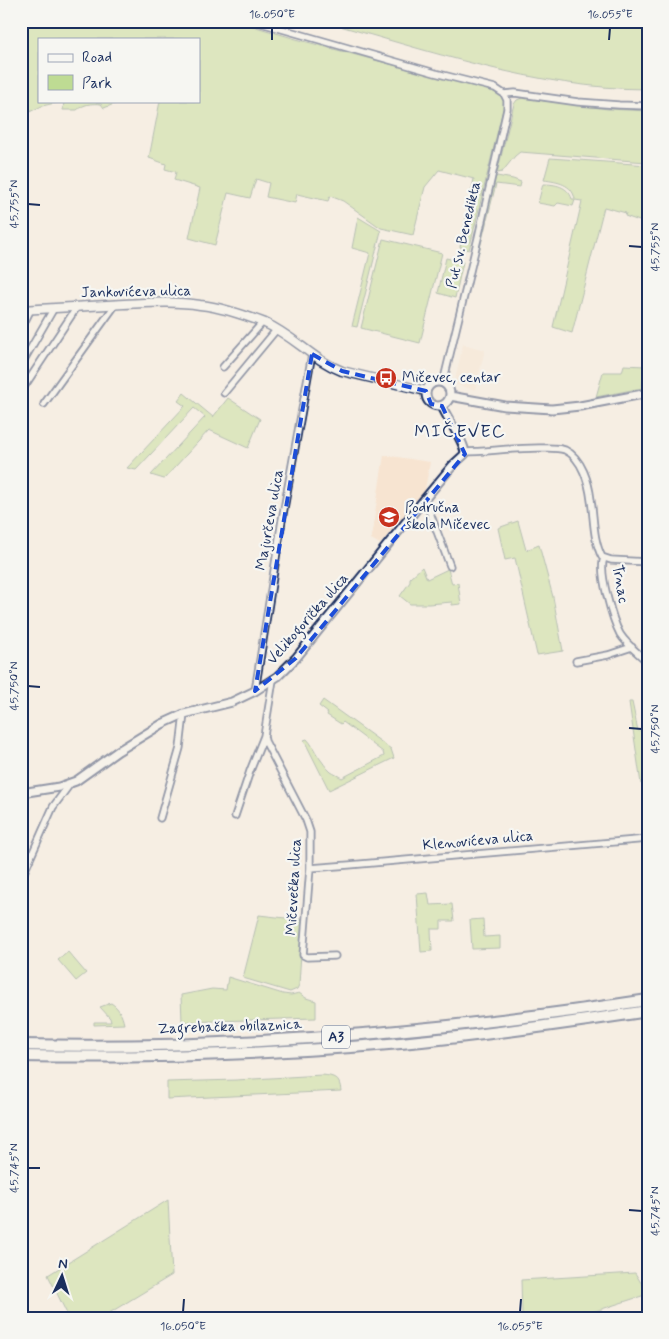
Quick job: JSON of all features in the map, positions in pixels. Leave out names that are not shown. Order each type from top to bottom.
[{"type":"highway","name":"Zagrebačka obilaznica","points":[[21,1045],[217,1044],[351,1036],[483,1023],[573,1012],[648,1000]]},
{"type":"highway","name":"Zagrebačka obilaznica","points":[[21,1056],[174,1056],[352,1047],[494,1033],[648,1011]]},
{"type":"main road","name":"Jankovićeva ulica","points":[[21,310],[156,302],[201,305],[263,322],[277,329],[330,366],[342,371],[426,391]]},
{"type":"street","points":[[254,21],[434,73],[495,88],[504,94],[515,93],[619,106],[648,106]]},
{"type":"street","name":"Put sv. Benedikta","points":[[443,383],[507,109],[507,100],[504,94]]},
{"type":"street","points":[[44,404],[116,304]]},
{"type":"street","points":[[22,390],[77,307]]},
{"type":"street","points":[[21,365],[54,308]]},
{"type":"street","points":[[21,329],[31,309]]},
{"type":"street","points":[[223,366],[263,322]]},
{"type":"street","points":[[224,393],[277,329]]},
{"type":"street","name":"Majurčeva ulica","points":[[255,690],[312,354]]},
{"type":"street","points":[[433,383],[443,383],[449,390],[450,396],[442,406],[435,406],[426,398],[426,391],[433,383]]},
{"type":"street","points":[[450,396],[505,406],[552,409],[580,406],[648,393]]},
{"type":"street","points":[[442,406],[465,452]]},
{"type":"street","name":"Trnac","points":[[465,452],[560,448],[571,454],[580,465],[590,489],[596,538],[600,554],[604,558],[602,568],[613,616],[620,633],[648,662]]},
{"type":"street","name":"Velikogorička ulica","points":[[21,793],[47,790],[70,784],[82,778],[118,751],[162,724],[184,714],[232,702],[278,676],[296,658],[423,501],[453,465],[464,456],[465,452]]},
{"type":"street","points":[[423,501],[427,505],[450,566]]},
{"type":"street","points":[[604,558],[648,562]]},
{"type":"street","points":[[576,661],[608,655],[632,647]]},
{"type":"street","points":[[235,816],[264,736],[272,680]]},
{"type":"street","points":[[160,818],[180,748],[184,714]]},
{"type":"street","name":"Mičevečka ulica","points":[[264,736],[309,826],[310,868],[303,955],[307,957],[335,956]]},
{"type":"street","points":[[21,879],[53,807],[70,784]]},
{"type":"street","name":"Klenovićeva ulica","points":[[310,868],[648,839]]},
{"type":"highlighted area","points":[[312,354],[342,371],[426,391],[431,404],[442,406],[465,454],[296,658],[255,691]]},
{"type":"shaded area","points":[[463,344],[485,350],[475,390],[454,384]]},
{"type":"shaded area","name":"Područna škola Mičevec","points":[[384,455],[430,462],[424,495],[380,544],[371,539]]},
{"type":"green space","points":[[21,21],[236,21],[495,92],[503,97],[504,105],[469,250],[460,247],[474,179],[439,170],[425,187],[413,235],[381,228],[343,201],[330,196],[328,201],[297,194],[295,203],[266,197],[269,183],[256,179],[250,198],[228,193],[215,245],[189,238],[200,188],[174,180],[176,172],[165,169],[166,164],[149,158],[160,102],[200,102],[200,38],[38,38],[38,102],[60,102],[42,106],[21,116]]},
{"type":"green space","points":[[322,21],[648,21],[648,89],[606,87],[524,75],[483,66]]},
{"type":"green space","points":[[522,98],[608,109],[648,111],[648,163],[520,152],[502,172],[497,173],[514,104]]},
{"type":"green space","points":[[64,102],[119,102],[104,108],[101,104],[94,104],[85,105],[77,110],[63,110]]},
{"type":"green space","points":[[550,158],[648,165],[648,197],[642,218],[648,220],[648,224],[625,216],[626,213],[604,207],[572,333],[553,327],[582,201],[575,200],[573,206],[558,203],[555,206],[538,203],[543,184],[560,187],[567,191],[572,199],[575,199],[568,187],[544,180]]},
{"type":"green space","points":[[497,176],[521,182],[520,187],[496,184],[479,252],[477,252],[494,180]]},
{"type":"green space","points":[[358,217],[381,231],[357,327],[352,326],[370,253],[352,248]]},
{"type":"green space","points":[[383,239],[442,253],[420,343],[361,328]]},
{"type":"green space","points":[[446,258],[463,262],[455,298],[438,293]]},
{"type":"green space","points":[[624,365],[645,366],[642,388],[596,397],[603,372],[622,372]]},
{"type":"green space","points":[[184,393],[213,417],[228,398],[260,419],[248,448],[209,430],[164,479],[151,475],[205,417],[194,408],[136,470],[127,468],[185,406],[178,401]]},
{"type":"green space","points":[[518,521],[526,550],[539,545],[553,597],[563,651],[537,655],[515,558],[505,560],[498,528]]},
{"type":"green space","points":[[422,567],[427,579],[448,569],[452,584],[458,583],[461,604],[452,605],[452,602],[410,604],[400,596],[410,582],[410,578]]},
{"type":"green space","points":[[323,700],[391,749],[394,758],[329,790],[304,740],[307,739],[309,741],[332,773],[342,778],[384,756],[383,752],[343,722],[341,724],[327,715],[328,713],[319,706]]},
{"type":"green space","points":[[629,702],[632,702],[638,731],[648,729],[648,783],[641,784]]},
{"type":"green space","points":[[428,893],[430,905],[452,904],[454,921],[441,921],[441,929],[431,929],[432,951],[421,952],[417,894]]},
{"type":"green space","points":[[259,915],[303,920],[299,985],[297,989],[290,992],[243,978]]},
{"type":"green space","points":[[483,919],[484,937],[500,936],[500,948],[472,949],[470,920]]},
{"type":"green space","points":[[68,952],[86,973],[76,981],[58,960]]},
{"type":"green space","points":[[228,977],[283,994],[299,993],[306,998],[316,1001],[316,1018],[182,1022],[181,995],[212,989],[226,990]]},
{"type":"green space","points":[[111,1003],[120,1012],[124,1024],[94,1025],[94,1022],[111,1022],[110,1018],[100,1007]]},
{"type":"green space","points":[[322,1075],[336,1078],[341,1091],[167,1099],[167,1082]]},
{"type":"green space","points":[[168,1200],[172,1275],[101,1318],[69,1318],[48,1275]]},
{"type":"green space","points":[[635,1273],[648,1294],[574,1318],[522,1318],[521,1280]]},
{"type":"place","name":"Mičevec, centar","points":[[386,378]]},
{"type":"place","name":"Područna škola Mičevec","points":[[389,517]]},
{"type":"district","name":"MIČEVEC","points":[[460,432]]}]
